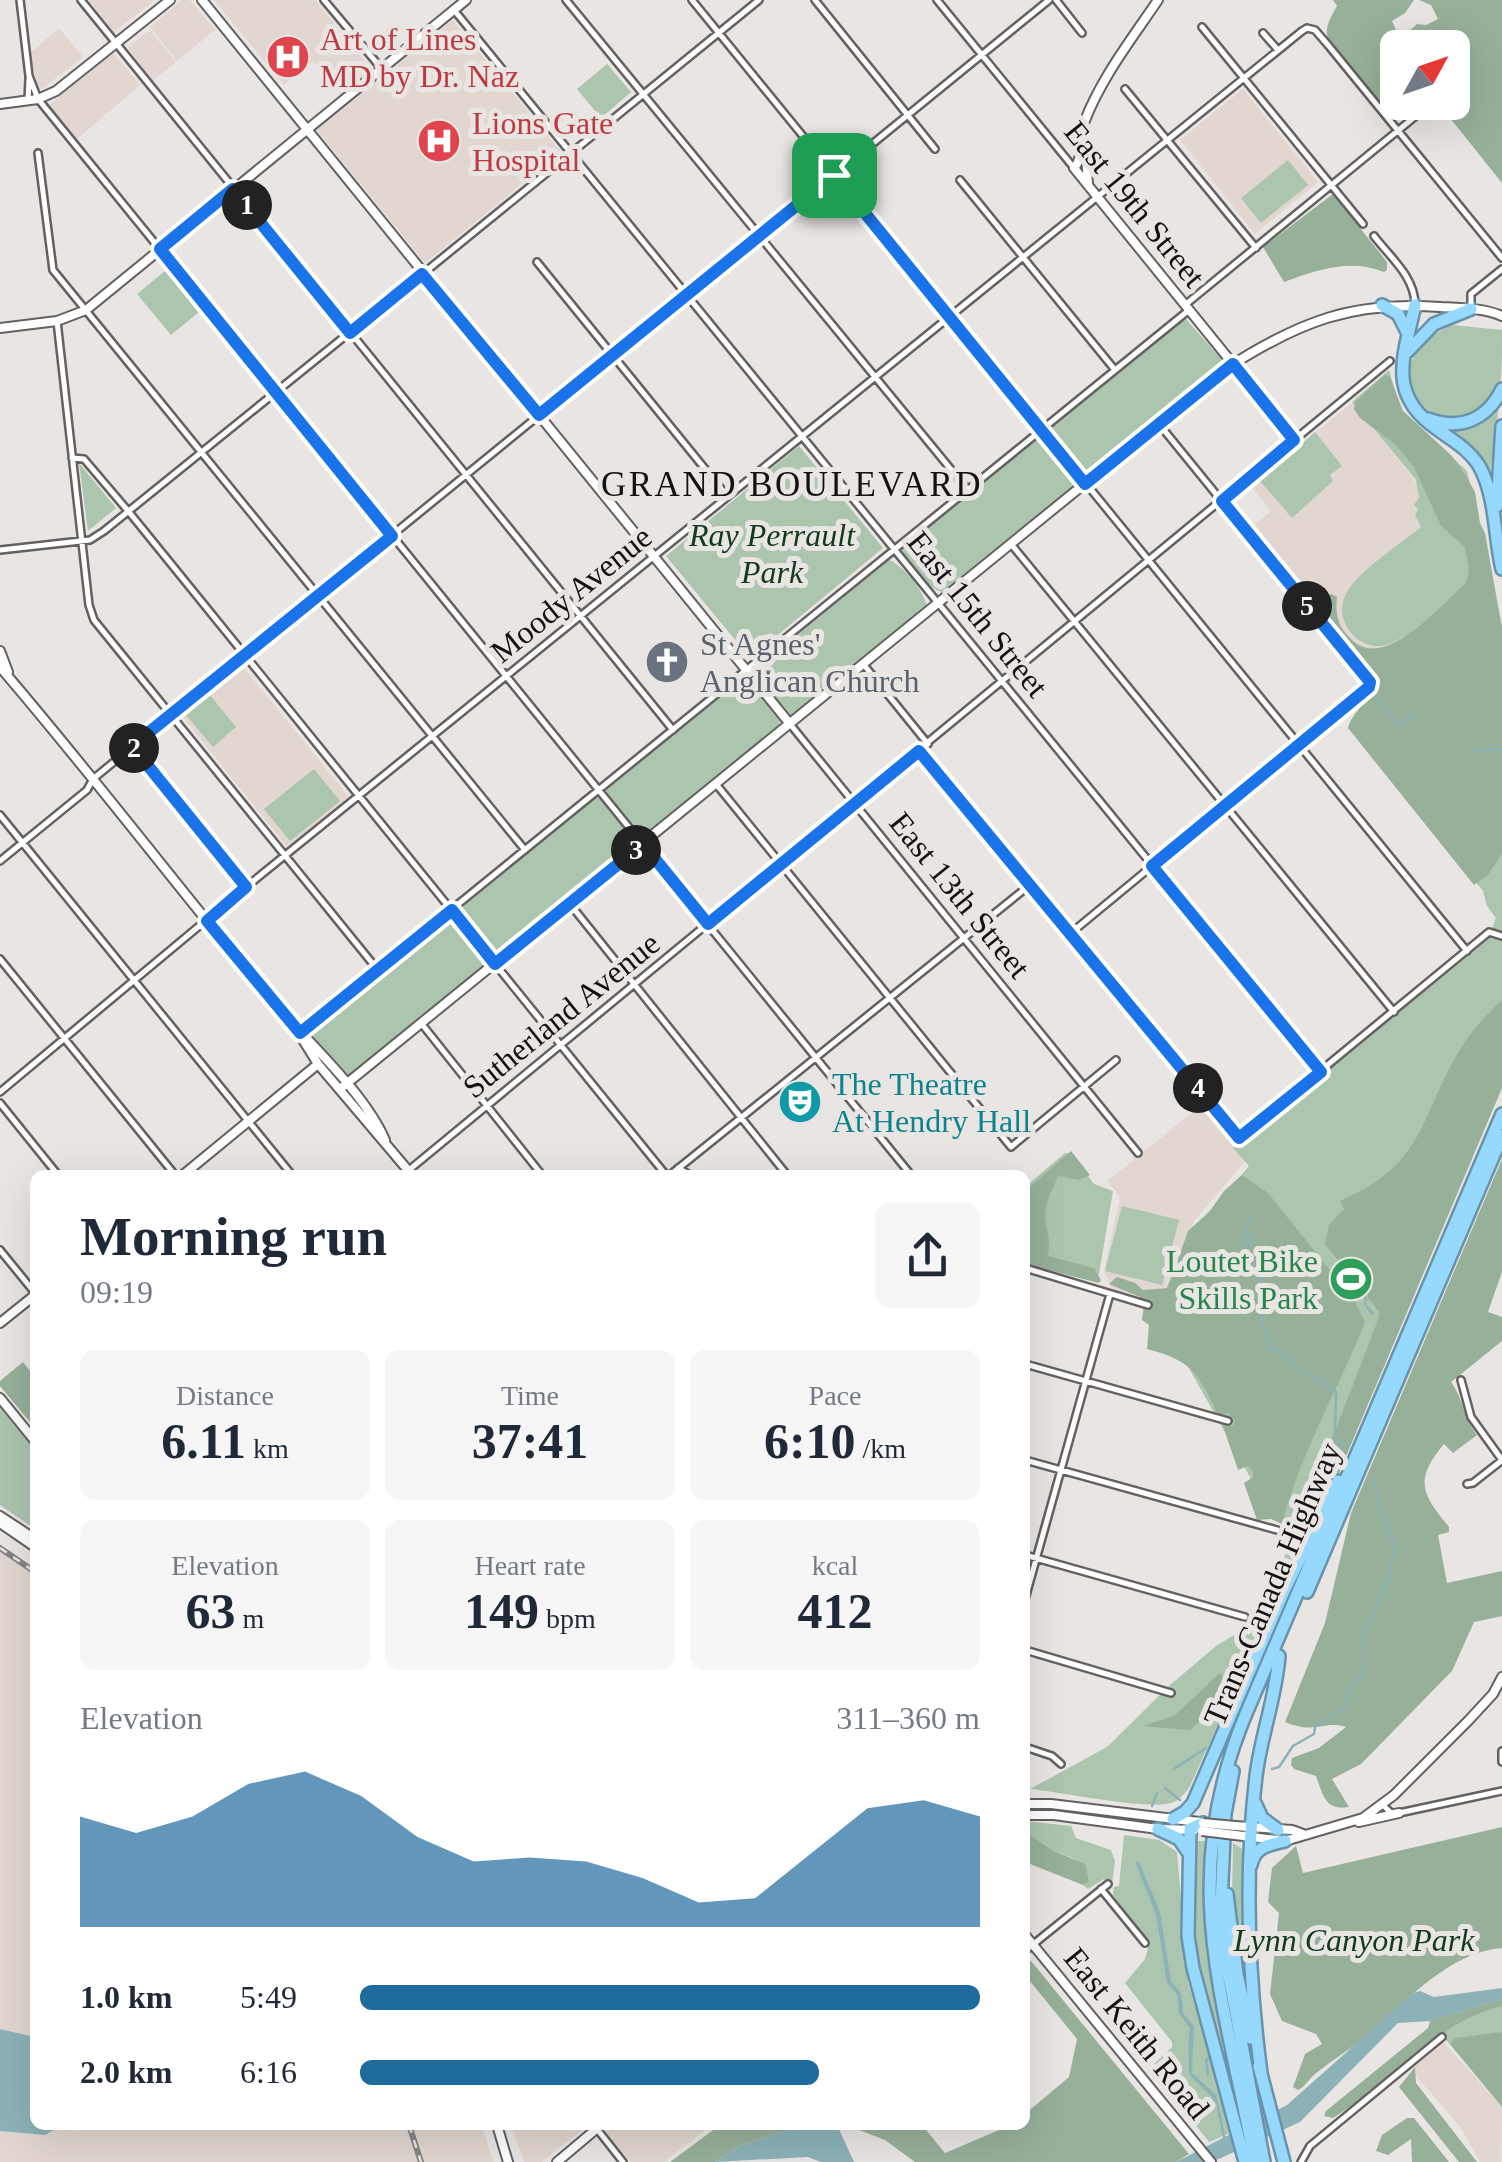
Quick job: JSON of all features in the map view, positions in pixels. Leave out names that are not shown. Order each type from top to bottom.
[{"type":"highway","points":[[1382,305],[1398,314],[1408,334]]},
{"type":"highway","points":[[1414,305],[1404,356],[1404,392],[1423,417],[1467,451],[1482,472],[1502,569]]},
{"type":"highway","points":[[1404,356],[1434,324],[1471,310]]},
{"type":"highway","points":[[1423,417],[1444,424],[1470,422],[1492,406],[1502,389]]},
{"type":"highway","points":[[1502,426],[1497,500],[1502,561]]},
{"type":"highway","name":"Trans-Canada Highway","points":[[1241,2098],[1210,1927],[1209,1862],[1214,1818],[1237,1736],[1502,1114]]},
{"type":"highway","name":"Trans-Canada Highway","points":[[1222,1860],[1231,1778],[1279,1656],[1502,1136]]},
{"type":"highway","points":[[1173,1819],[1193,1802],[1284,1591],[1354,1447],[1370,1426]]},
{"type":"highway","points":[[1262,2078],[1249,1971],[1250,1832],[1259,1759],[1277,1687],[1279,1656]]},
{"type":"highway","points":[[1250,1869],[1252,1858],[1260,1849],[1281,1835],[1257,1812],[1254,1798]]},
{"type":"highway","points":[[1198,1828],[1188,1852],[1188,1936],[1193,1968],[1241,2098]]},
{"type":"highway","points":[[1158,1829],[1179,1838],[1188,1852]]},
{"type":"highway","points":[[1222,1860],[1220,1928],[1241,2098],[1256,2160]]},
{"type":"highway","points":[[1222,1860],[1243,2006],[1283,2157]]},
{"type":"main road","points":[[0,104],[33,100],[56,91],[170,0]]},
{"type":"main road","name":"East 13th Street","points":[[202,0],[790,724]]},
{"type":"main road","points":[[0,328],[57,321],[86,310],[466,0]]},
{"type":"main road","points":[[1074,168],[1080,161],[1081,132],[1104,80],[1158,0]]},
{"type":"main road","name":"East 15th Street","points":[[447,1],[454,10]]},
{"type":"main road","points":[[1088,114],[1088,186]]},
{"type":"main road","name":"East 19th Street","points":[[1074,168],[1233,364]]},
{"type":"main road","points":[[343,1087],[1233,364],[1275,338],[1339,312],[1414,305],[1500,314]]},
{"type":"main road","points":[[0,651],[10,676]]},
{"type":"main road","points":[[0,668],[335,1071],[343,1087]]},
{"type":"main road","points":[[300,1033],[302,1043],[318,1064],[374,1120],[409,1170]]},
{"type":"main road","points":[[316,1049],[318,1064]]},
{"type":"main road","points":[[190,1170],[318,1064],[335,1071]]},
{"type":"main road","points":[[0,1324],[30,1298]]},
{"type":"main road","points":[[0,1398],[30,1435]]},
{"type":"main road","points":[[0,1520],[30,1535]]},
{"type":"main road","points":[[0,1520],[30,1542]]},
{"type":"main road","points":[[1355,1822],[1383,1805],[1488,1700],[1502,1677]]},
{"type":"main road","points":[[1030,1804],[1173,1819],[1198,1828]]},
{"type":"main road","points":[[1030,1815],[1158,1829],[1281,1835],[1399,1814]]},
{"type":"main road","name":"East Keith Road","points":[[1030,1949],[1211,2162]]},
{"type":"main road","points":[[498,2130],[508,2162]]},
{"type":"main road","points":[[556,2162],[595,2130]]},
{"type":"street","points":[[20,0],[33,100],[160,249],[907,1170]]},
{"type":"street","points":[[81,0],[673,730]]},
{"type":"street","points":[[324,0],[381,68]]},
{"type":"street","points":[[566,0],[967,489]]},
{"type":"street","points":[[692,0],[1466,951]]},
{"type":"street","points":[[0,550],[95,537],[759,0]]},
{"type":"street","points":[[815,0],[935,149]]},
{"type":"street","name":"East 19th Street","points":[[937,0],[1074,168]]},
{"type":"street","points":[[0,860],[87,790],[93,779],[171,714],[1052,0],[1082,34]]},
{"type":"street","name":"East 15th Street","points":[[454,10],[1321,1072]]},
{"type":"street","points":[[1202,26],[1363,224]]},
{"type":"street","name":"Moody Avenue","points":[[0,1092],[284,856],[1302,31],[1315,30],[1397,131]]},
{"type":"street","points":[[1263,32],[1278,50]]},
{"type":"street","points":[[1125,89],[1256,248]]},
{"type":"street","points":[[300,1033],[1042,430],[1411,120]]},
{"type":"street","points":[[1397,131],[1502,258]]},
{"type":"street","points":[[38,153],[51,264],[525,850]]},
{"type":"street","points":[[960,180],[1115,370]]},
{"type":"street","points":[[1374,236],[1407,277],[1414,290],[1414,305]]},
{"type":"street","points":[[537,262],[728,496]]},
{"type":"street","points":[[1471,310],[1471,294],[1502,269]]},
{"type":"street","points":[[57,321],[89,606],[94,620],[377,970]]},
{"type":"street","name":"Sutherland Avenue","points":[[414,1170],[487,1105],[1390,361]]},
{"type":"street","name":"East 19th Street","points":[[1233,364],[1294,440]]},
{"type":"street","points":[[1071,933],[1369,687],[1370,682],[1158,424]]},
{"type":"street","points":[[72,458],[83,458],[129,512],[664,1170]]},
{"type":"street","points":[[1011,544],[1394,1012]]},
{"type":"street","points":[[864,665],[928,744]]},
{"type":"street","name":"East 13th Street","points":[[790,724],[1138,1152]]},
{"type":"street","points":[[132,746],[246,887]]},
{"type":"street","points":[[919,751],[1239,1138],[1489,932],[1502,936]]},
{"type":"street","points":[[716,784],[1010,1146],[1116,1060]]},
{"type":"street","points":[[0,815],[288,1170]]},
{"type":"street","points":[[675,1170],[1031,884]]},
{"type":"street","points":[[569,904],[783,1170]]},
{"type":"street","points":[[0,959],[172,1170]]},
{"type":"street","points":[[421,1023],[538,1170]]},
{"type":"street","points":[[0,1103],[54,1170]]},
{"type":"street","points":[[0,1250],[30,1288]]},
{"type":"street","points":[[1030,1270],[1148,1305]]},
{"type":"street","points":[[1030,1580],[1110,1294]]},
{"type":"street","points":[[1030,1365],[1228,1421]]},
{"type":"street","points":[[1461,1380],[1472,1417],[1502,1460],[1467,1484]]},
{"type":"street","points":[[1030,1461],[1276,1530]]},
{"type":"street","points":[[1030,1556],[1245,1618]]},
{"type":"street","points":[[1030,1651],[1172,1693]]},
{"type":"street","points":[[1030,1749],[1062,1764]]},
{"type":"street","points":[[1502,1751],[1502,1762]]},
{"type":"street","points":[[1383,1805],[1399,1814],[1502,1791]]},
{"type":"street","points":[[1030,1947],[1104,1886],[1146,1943]]},
{"type":"street","points":[[1301,2161],[1310,2146],[1442,2038]]},
{"type":"street","points":[[601,2130],[622,2162]]},
{"type":"shaded area","points":[[89,0],[155,0],[114,32]]},
{"type":"shaded area","points":[[182,0],[190,0],[215,30],[177,61],[150,27]]},
{"type":"shaded area","points":[[214,0],[315,0],[373,71],[342,97],[313,61],[284,85]]},
{"type":"shaded area","name":"Lions Gate Hospital","points":[[453,20],[561,152],[425,263],[317,130]]},
{"type":"shaded area","points":[[59,28],[83,57],[42,89],[30,53]]},
{"type":"shaded area","points":[[150,30],[176,62],[152,81],[128,47]]},
{"type":"shaded area","points":[[113,53],[140,85],[77,139],[49,105]]},
{"type":"shaded area","points":[[1243,89],[1318,182],[1255,234],[1180,140]]},
{"type":"shaded area","points":[[1353,402],[1464,544],[1473,568],[1471,585],[1367,670],[1251,528],[1271,511],[1251,486]]},
{"type":"shaded area","points":[[243,667],[349,797],[287,847],[183,717]]},
{"type":"shaded area","points":[[1203,1104],[1247,1159],[1194,1221],[1158,1302],[1140,1302],[1113,1292],[1104,1271],[1120,1197],[1107,1181]]},
{"type":"shaded area","points":[[0,1552],[30,1573],[30,2036],[0,2029]]},
{"type":"shaded area","points":[[1443,2042],[1502,2107],[1501,2162],[1480,2162],[1461,2128],[1411,2070]]},
{"type":"shaded area","points":[[0,2114],[3,2131],[45,2135],[54,2130],[483,2130],[493,2162],[0,2162]]},
{"type":"shaded area","points":[[513,2130],[582,2130],[542,2162],[524,2162]]},
{"type":"shaded area","points":[[705,2130],[664,2162],[631,2162],[605,2133]]},
{"type":"green space","points":[[1333,0],[1414,0],[1405,13],[1392,21],[1396,30],[1380,30],[1380,101],[1328,40],[1330,18],[1337,6]]},
{"type":"green space","points":[[1419,0],[1502,0],[1502,183],[1452,120],[1470,120],[1470,30],[1410,30],[1417,24],[1426,25],[1438,19],[1431,5]]},
{"type":"green space","points":[[607,64],[631,92],[601,118],[577,89]]},
{"type":"green space","points":[[1288,160],[1308,185],[1261,223],[1241,198]]},
{"type":"green space","points":[[1333,194],[1387,262],[1387,270],[1334,267],[1284,282],[1263,247]]},
{"type":"green space","points":[[165,271],[199,312],[171,335],[137,294]]},
{"type":"green space","name":"GRAND BOULEVARD","points":[[1185,318],[1223,361],[1222,366],[1088,477],[1084,475],[1048,434],[1049,428]]},
{"type":"green space","points":[[1453,325],[1502,330],[1502,348],[1501,378],[1491,400],[1474,414],[1452,420],[1422,410],[1414,397],[1409,373],[1423,344]]},
{"type":"green space","points":[[1389,370],[1400,408],[1467,471],[1502,626],[1502,1086],[1310,1538],[1269,1511],[1157,1311],[1190,1229],[1249,1166],[1233,1148],[1492,928],[1496,918],[1483,891],[1350,723],[1381,689],[1405,636],[1380,646],[1360,640],[1344,620],[1346,594],[1369,567],[1421,527],[1415,515],[1418,509],[1414,505],[1419,498],[1416,480],[1352,402]]},
{"type":"green space","points":[[1385,375],[1390,377],[1403,411],[1452,456],[1475,492],[1502,628],[1502,853],[1488,875],[1474,885],[1348,728],[1373,684],[1304,590],[1311,587],[1320,596],[1337,597],[1338,620],[1343,630],[1364,647],[1379,648],[1411,632],[1466,583],[1469,571],[1465,547],[1441,526],[1414,467],[1396,445],[1354,409],[1355,402]]},
{"type":"green space","points":[[1499,406],[1490,475],[1480,454],[1447,432],[1479,424]]},
{"type":"green space","points":[[1315,432],[1342,466],[1330,475],[1333,481],[1292,518],[1260,481]]},
{"type":"green space","name":"GRAND BOULEVARD","points":[[1038,437],[1047,442],[1076,484],[945,593],[932,586],[900,552],[901,547]]},
{"type":"green space","name":"Ray Perrault Park","points":[[799,446],[883,548],[750,658],[666,556]]},
{"type":"green space","points":[[79,463],[116,508],[88,531]]},
{"type":"green space","name":"GRAND BOULEVARD","points":[[889,560],[913,580],[927,607],[793,717],[789,715],[755,675],[755,670]]},
{"type":"green space","points":[[743,679],[750,681],[780,721],[779,726],[643,837],[606,790]]},
{"type":"green space","points":[[209,694],[236,727],[213,747],[185,714]]},
{"type":"green space","points":[[314,769],[340,801],[290,841],[264,809]]},
{"type":"green space","points":[[595,798],[601,798],[634,842],[496,957],[459,908]]},
{"type":"green space","points":[[449,917],[487,963],[348,1078],[342,1077],[309,1031]]},
{"type":"green space","points":[[1502,1000],[1502,1088],[1341,1468],[1319,1531],[1294,1537],[1379,1312],[1325,1244],[1329,1225],[1344,1209],[1340,1201],[1371,1185],[1409,1149],[1454,1060],[1474,1030]]},
{"type":"green space","points":[[1071,1151],[1090,1175],[1079,1180],[1058,1176],[1045,1212],[1048,1256],[1094,1268],[1099,1283],[1030,1265],[1030,1187]]},
{"type":"green space","points":[[1065,1153],[1072,1154],[1094,1184],[1113,1191],[1099,1274],[1095,1278],[1030,1261],[1030,1183]]},
{"type":"green space","points":[[1502,1159],[1502,1272],[1488,1312],[1502,1317],[1502,1341],[1451,1382],[1477,1435],[1453,1453],[1444,1444],[1428,1467],[1425,1486],[1432,1505],[1449,1527],[1449,1532],[1438,1535],[1447,1583],[1502,1571],[1502,1616],[1474,1622],[1452,1671],[1361,1764],[1332,1779],[1349,1807],[1335,1807],[1326,1800],[1316,1776],[1291,1765],[1292,1758],[1319,1748],[1346,1727],[1304,1727],[1285,1722],[1325,1623],[1351,1513]]},
{"type":"green space","points":[[1242,1175],[1268,1193],[1354,1300],[1365,1322],[1309,1447],[1282,1524],[1271,1519],[1257,1520],[1244,1483],[1253,1477],[1253,1471],[1248,1466],[1238,1470],[1223,1426],[1233,1426],[1235,1421],[1228,1413],[1219,1416],[1185,1364],[1147,1349],[1149,1325],[1142,1320],[1144,1304],[1140,1297],[1109,1284],[1117,1277],[1143,1290],[1168,1288],[1188,1231]]},
{"type":"green space","points":[[1122,1206],[1179,1220],[1162,1285],[1105,1271]]},
{"type":"green space","points":[[23,1362],[30,1371],[30,1422],[0,1386],[0,1381]]},
{"type":"green space","points":[[0,1408],[30,1444],[30,1526],[0,1505]]},
{"type":"green space","points":[[1294,1539],[1303,1539],[1189,1788],[1181,1797],[1159,1805],[1030,1789],[1107,1747],[1169,1686],[1216,1646],[1244,1629]]},
{"type":"green space","points":[[1220,1673],[1227,1684],[1216,1704],[1190,1730],[1143,1726],[1174,1716]]},
{"type":"green space","points":[[1030,1822],[1071,1826],[1076,1838],[1111,1850],[1115,1861],[1112,1883],[1109,1885],[1104,1879],[1088,1889],[1083,1885],[1089,1880],[1075,1859],[1052,1850],[1030,1835]]},
{"type":"green space","name":"Lynn Canyon Park","points":[[1502,1827],[1502,1948],[1463,1959],[1445,1969],[1303,2087],[1293,2087],[1305,2054],[1322,2044],[1316,2034],[1282,2021],[1270,1994],[1279,1913],[1268,1902],[1272,1868],[1296,1846],[1303,1873]]},
{"type":"green space","points":[[1030,1835],[1052,1850],[1085,1864],[1089,1881],[1083,1885],[1030,1864]]},
{"type":"green space","points":[[1124,1835],[1159,1840],[1177,1852],[1188,1982],[1233,2132],[1209,2142],[1150,2068],[1172,2047],[1172,2042],[1125,1983],[1145,1959],[1149,1944],[1113,1895],[1114,1887],[1119,1886]]},
{"type":"green space","points":[[1195,1841],[1205,1841],[1207,1959],[1222,2048],[1196,1956]]},
{"type":"green space","points":[[1233,1843],[1245,1851],[1242,1944],[1246,2003],[1232,1898]]},
{"type":"green space","points":[[1030,1962],[1189,2154],[1176,2162],[915,2162],[885,2140],[859,2130],[926,2130],[945,2153],[999,2130],[1030,2130],[1030,2110],[1069,2077],[1077,2039],[1030,1981]]},
{"type":"green space","points":[[1502,1999],[1502,2106],[1430,2021]]},
{"type":"green space","points":[[1502,1999],[1502,2006],[1455,2025],[1434,2039],[1333,2118],[1324,2116],[1428,2028],[1430,2021]]},
{"type":"green space","points":[[1502,2032],[1502,2107],[1450,2044],[1455,2038]]},
{"type":"green space","points":[[1415,2067],[1416,2083],[1477,2162],[1459,2162],[1399,2087]]},
{"type":"green space","points":[[1407,2118],[1414,2118],[1449,2162],[1412,2162],[1411,2139],[1388,2155],[1376,2151],[1382,2135]]},
{"type":"green space","points":[[713,2130],[789,2130],[739,2146],[715,2162],[670,2162]]},
{"type":"water","points":[[1135,1861],[1139,1862],[1160,1912],[1171,1981],[1181,1993],[1183,2013],[1194,2026],[1192,2073],[1216,2095],[1220,2110],[1189,2074],[1190,2029],[1179,2013],[1178,1996],[1167,1983],[1156,1915]]},
{"type":"water","points":[[1502,1988],[1502,1999],[1430,2021],[1398,2023],[1300,2122],[1212,2162],[1176,2162],[1287,2105],[1413,1993],[1420,1991],[1434,1997]]},
{"type":"water","points":[[0,2029],[30,2036],[30,2130],[54,2130],[45,2135],[0,2131]]},
{"type":"water","points":[[789,2130],[839,2130],[854,2162],[821,2162],[808,2157],[715,2162],[739,2146]]},
{"type":"waterway","points":[[1371,692],[1400,726],[1418,711]]},
{"type":"waterway","points":[[1471,750],[1502,749]]},
{"type":"waterway","points":[[1250,1217],[1243,1240],[1263,1285],[1261,1318],[1272,1351],[1279,1350],[1297,1368],[1336,1392],[1335,1434],[1342,1448]]},
{"type":"waterway","points":[[1247,1250],[1253,1233]]},
{"type":"waterway","points":[[1357,1289],[1366,1299],[1365,1304]]},
{"type":"waterway","points":[[1367,1307],[1373,1314]]},
{"type":"waterway","points":[[1272,1769],[1279,1767],[1293,1746],[1314,1734],[1315,1727],[1344,1708],[1351,1687],[1362,1675],[1363,1635],[1388,1580],[1395,1547],[1374,1481]]},
{"type":"waterway","points":[[1174,1769],[1206,1748]]},
{"type":"waterway","points":[[1165,1788],[1180,1800]]},
{"type":"waterway","points":[[1152,1806],[1157,1793]]},
{"type":"waterway","points":[[1208,2075],[1209,2057]]},
{"type":"waterway","points":[[1218,2107],[1224,2137]]},
{"type":"railway","points":[[0,1548],[30,1569]]},
{"type":"railway","points":[[411,2130],[421,2162]]},
{"type":"place","name":"Art of Lines MD by Dr. Naz","points":[[288,57]]},
{"type":"place","name":"Lions Gate Hospital","points":[[439,141]]},
{"type":"place","name":"St Agnes' Anglican Church","points":[[667,662]]},
{"type":"place","name":"The Theatre At Hendry Hall","points":[[800,1102]]},
{"type":"place","name":"Loutet Bike Skills Park","points":[[1351,1279]]},
{"type":"district","name":"GRAND BOULEVARD","points":[[792,484]]},
{"type":"route","points":[[834,175],[1085,484],[1233,364],[1294,440],[1222,501],[1370,682],[1369,687],[1152,866],[1321,1072],[1239,1138],[919,751],[708,924],[643,844],[495,964],[452,910],[300,1033],[207,921],[246,887],[132,746],[392,536],[160,249],[228,193],[233,189],[350,333],[422,274],[539,415],[834,175]]}]
